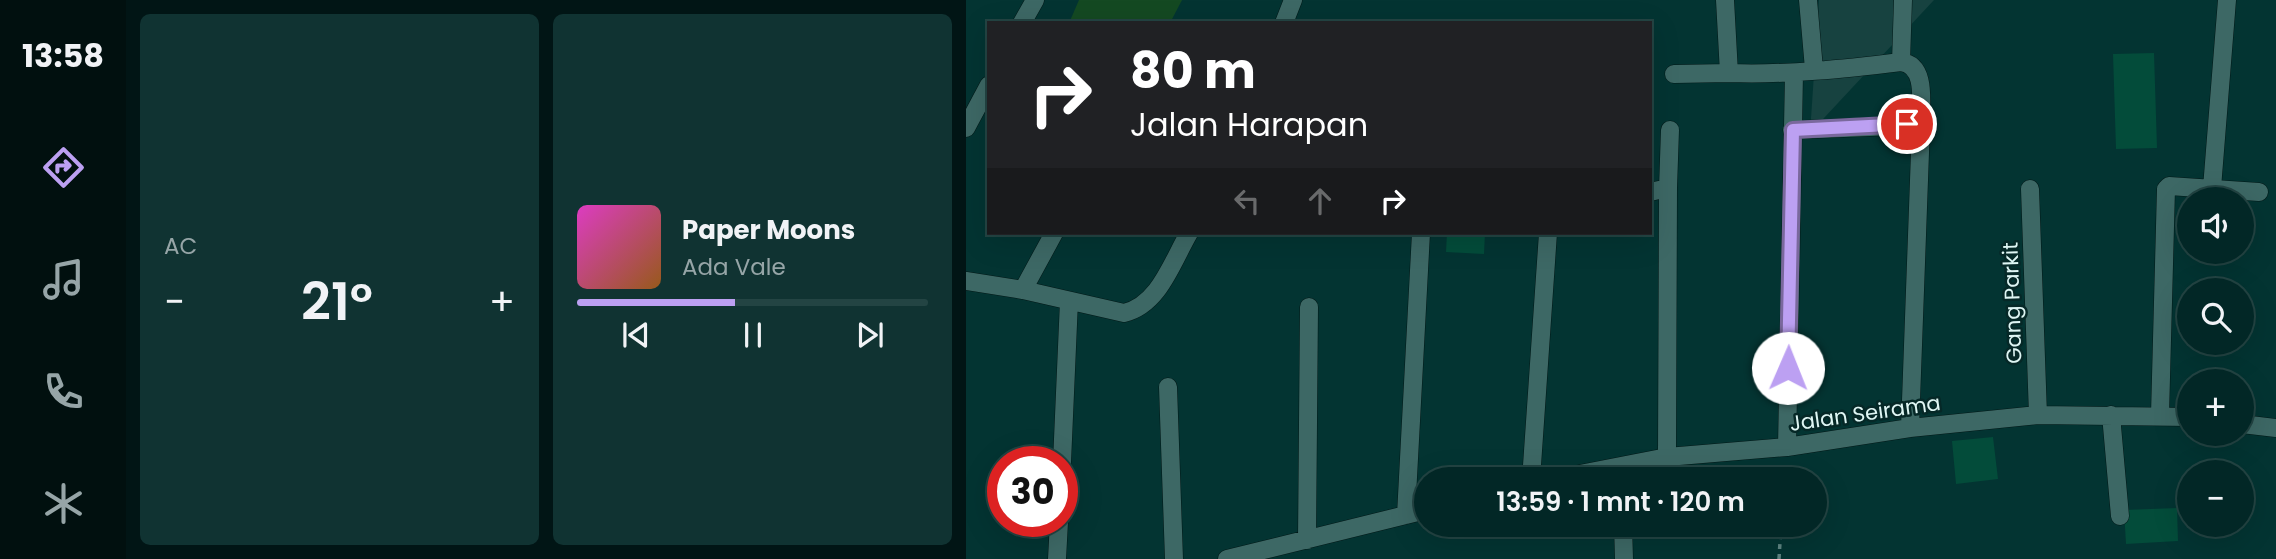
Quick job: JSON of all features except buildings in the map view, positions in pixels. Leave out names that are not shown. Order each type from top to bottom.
[{"type":"street","points":[[1024,21],[1035,0]]},
{"type":"street","points":[[1285,21],[1293,0]]},
{"type":"street","points":[[1725,0],[1730,73]]},
{"type":"street","points":[[1808,0],[1814,69]]},
{"type":"street","points":[[1901,62],[1903,0]]},
{"type":"street","points":[[2212,187],[2227,0]]},
{"type":"street","points":[[1674,74],[1794,74],[1814,69],[1901,62],[1909,63],[1916,69],[1920,82],[1921,125],[1910,428]]},
{"type":"street","points":[[1787,447],[1794,74]]},
{"type":"street","points":[[966,128],[987,90]]},
{"type":"street","points":[[1793,130],[1921,125]]},
{"type":"street","points":[[1667,457],[1659,190],[1670,131]]},
{"type":"street","points":[[2160,415],[2165,193],[2169,186],[2190,187]]},
{"type":"street","name":"Gang Parkit","points":[[2030,189],[2038,415]]},
{"type":"street","points":[[2254,191],[2259,191]]},
{"type":"street","points":[[1023,290],[1053,235]]},
{"type":"street","points":[[966,281],[1023,290],[1124,313],[1139,309],[1151,299],[1188,235]]},
{"type":"street","points":[[1406,515],[1421,235]]},
{"type":"street","points":[[1532,467],[1548,235]]},
{"type":"street","points":[[1063,446],[1069,301]]},
{"type":"street","points":[[1307,540],[1309,307]]},
{"type":"street","points":[[1168,387],[1174,559]]},
{"type":"street","name":"Jalan Seirama","points":[[1639,467],[1667,457],[1787,447],[1910,428],[2038,415],[2177,416]]},
{"type":"street","points":[[2111,415],[2120,516]]},
{"type":"street","points":[[2254,425],[2276,428]]},
{"type":"street","points":[[1227,559],[1269,554],[1307,540],[1414,513]]},
{"type":"street","points":[[1057,559],[1058,537]]},
{"type":"street","points":[[1623,537],[1624,559]]},
{"type":"path","points":[[1779,559],[1780,537]]},
{"type":"shaded area","points":[[1819,0],[1934,0],[1810,133]]},
{"type":"green space","points":[[1079,0],[1182,0],[1171,21],[1070,21]]},
{"type":"route","points":[[1788,368],[1793,130],[1907,124]]}]
